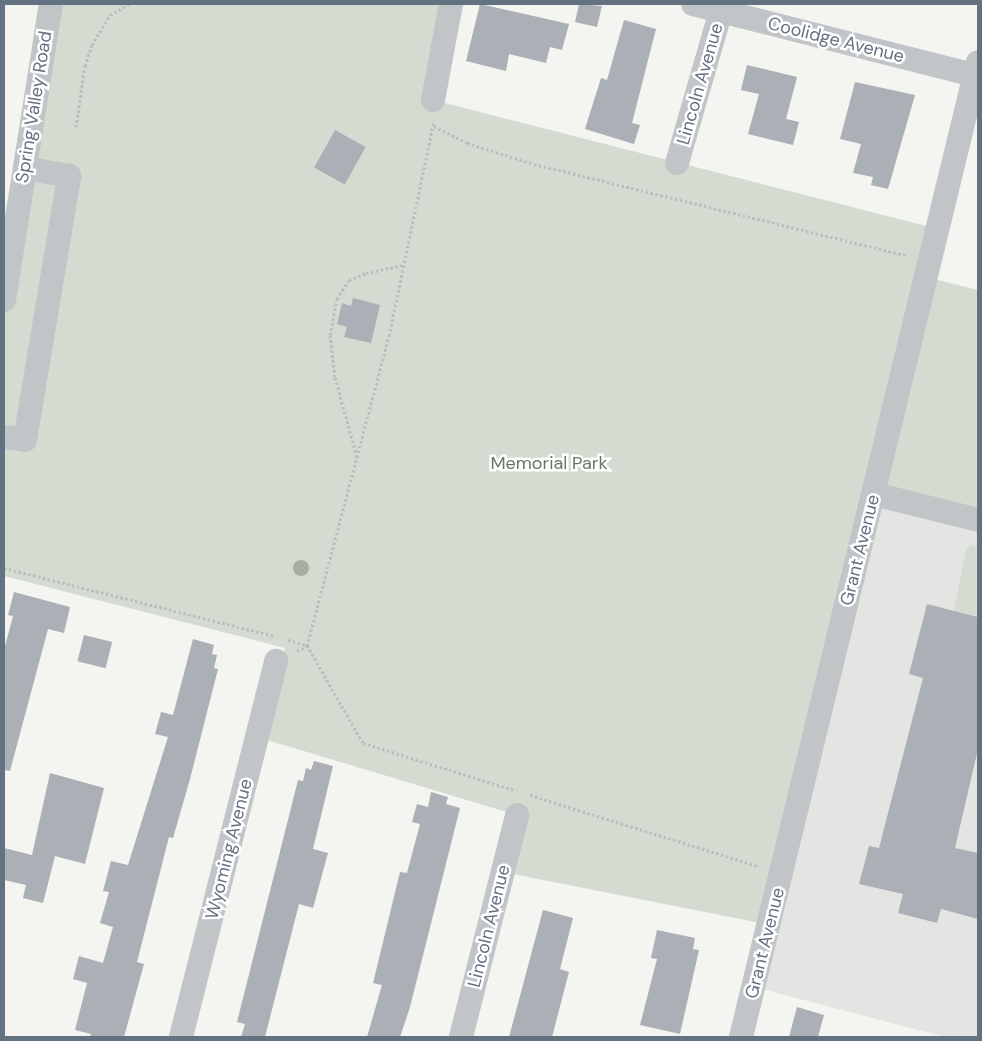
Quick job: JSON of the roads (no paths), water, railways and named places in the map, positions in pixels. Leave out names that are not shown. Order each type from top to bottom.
[{"type":"street","name":"Spring Valley Road","points":[[4,300],[51,4]]},
{"type":"street","points":[[433,100],[452,4]]},
{"type":"street","name":"Coolidge Avenue","points":[[693,4],[722,7],[977,71]]},
{"type":"street","name":"Lincoln Avenue","points":[[677,163],[722,7]]},
{"type":"street","name":"Grant Avenue","points":[[741,1037],[977,71]]},
{"type":"street","points":[[4,437],[25,440],[69,176],[25,168]]},
{"type":"street","points":[[874,494],[978,520]]},
{"type":"street","name":"Wyoming Avenue","points":[[181,1037],[276,660]]},
{"type":"street","name":"Lincoln Avenue","points":[[461,1037],[517,815]]},
{"type":"park label","name":"Memorial Park","points":[[549,463]]}]
